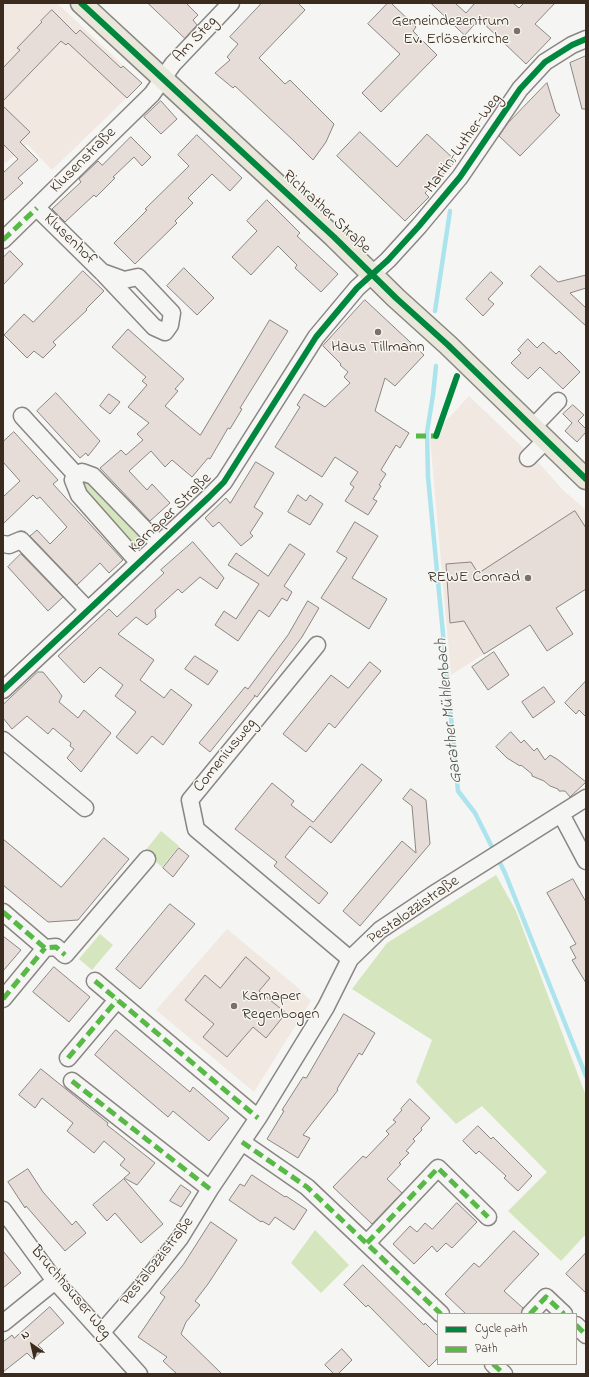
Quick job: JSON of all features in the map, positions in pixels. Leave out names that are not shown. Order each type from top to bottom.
[{"type":"main road","name":"Richrather Straße","points":[[81,3],[334,237],[586,479]]},
{"type":"street","name":"Am Steg","points":[[163,79],[173,64],[231,3]]},
{"type":"street","name":"Martin-Luther-Weg","points":[[371,274],[388,260],[460,177],[520,89],[545,62],[572,44],[586,38]]},
{"type":"street","name":"Klusenstraße","points":[[3,240],[152,94],[163,79]]},
{"type":"street","name":"Klusenhof","points":[[36,208],[102,272]]},
{"type":"street","name":"Karnaper Straße","points":[[3,690],[224,482],[316,337],[357,288],[371,274]]},
{"type":"street","points":[[528,458],[539,433],[558,401]]},
{"type":"street","points":[[22,416],[77,476]]},
{"type":"street","points":[[139,563],[79,495],[73,480],[77,476],[82,472],[93,476],[159,544]]},
{"type":"street","points":[[3,544],[9,545],[21,540],[88,610]]},
{"type":"street","name":"Comeniusweg","points":[[317,646],[190,800],[196,829],[350,959]]},
{"type":"street","points":[[3,740],[85,808]]},
{"type":"street","name":"Pestalozzistraße","points":[[102,1332],[142,1286],[180,1238],[210,1189],[258,1118],[326,1007],[350,959],[380,930],[437,892],[509,848],[586,798]]},
{"type":"street","points":[[561,814],[586,862]]},
{"type":"street","points":[[3,999],[45,948],[56,947],[65,955],[147,859]]},
{"type":"street","points":[[3,912],[45,948]]},
{"type":"street","points":[[95,980],[258,1118]]},
{"type":"street","points":[[68,1058],[117,1000]]},
{"type":"street","points":[[72,1081],[210,1189]]},
{"type":"street","points":[[242,1142],[307,1187],[440,1313]]},
{"type":"street","points":[[367,1243],[438,1168],[488,1217]]},
{"type":"street","name":"Bruchhauser Weg","points":[[3,1210],[55,1280],[139,1374]]},
{"type":"street","points":[[3,1323],[55,1280]]},
{"type":"street","points":[[531,1313],[546,1297],[563,1313]]},
{"type":"street","points":[[577,1326],[586,1334]]},
{"type":"street","points":[[494,1365],[504,1374]]},
{"type":"shaded area","points":[[3,3],[57,3],[142,83],[52,170],[27,144],[6,163],[3,160]]},
{"type":"shaded area","points":[[469,396],[538,462],[563,490],[586,510],[586,589],[451,675],[430,438]]},
{"type":"shaded area","name":"Karnaper Regenbogen","points":[[227,929],[296,986],[311,1001],[254,1092],[156,1010]]},
{"type":"green space","points":[[84,479],[92,482],[144,538],[134,547],[79,483]]},
{"type":"green space","points":[[161,831],[179,846],[162,867],[144,852]]},
{"type":"green space","points":[[496,875],[516,911],[586,1096],[586,1234],[561,1261],[508,1211],[547,1172],[482,1106],[456,1124],[416,1082],[432,1040],[352,989],[387,943]]},
{"type":"green space","points":[[100,934],[113,945],[92,970],[79,959]]},
{"type":"green space","points":[[315,1230],[349,1265],[321,1293],[291,1263]]},
{"type":"building","points":[[148,3],[186,3],[198,15],[193,20],[197,25],[185,38]]},
{"type":"building","points":[[262,3],[298,3],[305,10],[259,58],[285,84],[290,80],[334,124],[326,142],[313,160],[235,86],[233,88],[215,73],[230,60],[227,57],[238,44],[230,37]]},
{"type":"building","points":[[388,3],[391,3],[416,27],[413,31],[437,55],[381,112],[362,93],[400,54],[368,24]]},
{"type":"building","name":"Gemeindezentrum Ev. Erlöserkirche","points":[[431,3],[455,3],[466,13],[475,3],[513,3],[519,8],[524,3],[555,3],[535,24],[551,38],[526,64],[479,19],[465,35]]},
{"type":"building","points":[[52,10],[76,34],[80,30],[121,68],[123,66],[142,83],[127,98],[68,43],[66,45],[61,41],[3,101],[3,68],[20,50],[17,48]]},
{"type":"building","points":[[586,56],[586,109],[582,109],[570,63]]},
{"type":"building","points":[[547,83],[556,112],[560,115],[520,156],[499,136],[508,123]]},
{"type":"building","points":[[161,101],[177,119],[161,134],[144,117]]},
{"type":"building","points":[[3,106],[30,132],[20,142],[38,160],[18,178],[23,183],[3,201],[3,173],[18,159],[3,144]]},
{"type":"building","points":[[360,132],[397,167],[427,134],[456,161],[425,193],[429,197],[405,221],[337,156]]},
{"type":"building","points":[[197,135],[242,178],[230,191],[212,174],[188,198],[193,203],[175,221],[177,223],[135,264],[114,243],[147,210],[145,209],[189,166],[178,155]]},
{"type":"building","points":[[131,137],[151,157],[142,166],[134,157],[113,177],[115,178],[96,197],[94,195],[65,222],[52,209],[81,182],[79,179],[98,161],[102,165]]},
{"type":"building","points":[[267,200],[300,233],[297,236],[338,274],[321,292],[295,268],[297,265],[278,246],[251,275],[232,257],[257,231],[247,221]]},
{"type":"building","points":[[10,251],[23,264],[3,285],[3,258]]},
{"type":"building","points":[[540,266],[558,282],[586,275],[586,288],[570,293],[586,308],[586,326],[531,276]]},
{"type":"building","points":[[184,268],[214,298],[197,315],[167,286]]},
{"type":"building","points":[[83,271],[104,291],[86,309],[87,310],[53,342],[56,345],[43,358],[34,351],[27,358],[4,335],[24,314],[33,322]]},
{"type":"building","points":[[491,272],[503,283],[488,299],[494,304],[483,316],[466,299]]},
{"type":"building","points":[[365,300],[424,355],[395,386],[385,378],[375,411],[409,433],[400,448],[396,445],[381,470],[386,474],[373,499],[377,501],[368,515],[345,501],[354,487],[350,484],[358,472],[335,457],[322,477],[275,447],[300,407],[297,405],[304,394],[325,407],[350,383],[344,377],[348,372],[323,346]]},
{"type":"building","points":[[270,320],[288,331],[240,408],[242,409],[230,429],[228,428],[210,459],[208,458],[192,477],[172,460],[165,467],[151,451],[129,471],[147,490],[152,484],[170,503],[150,521],[100,468],[121,450],[126,455],[143,440],[137,434],[149,423],[128,407],[147,385],[142,381],[146,377],[112,347],[128,329],[184,379],[175,389],[178,391],[165,406],[200,435]]},
{"type":"building","points":[[528,339],[537,348],[543,342],[556,354],[559,351],[580,372],[563,389],[540,367],[528,379],[511,363],[521,353],[518,350]]},
{"type":"building","points":[[56,393],[100,441],[88,456],[86,453],[80,458],[37,411]]},
{"type":"building","points":[[109,394],[120,402],[110,414],[100,406]]},
{"type":"building","points":[[573,405],[584,415],[578,421],[586,429],[586,432],[577,442],[565,431],[572,423],[563,414]]},
{"type":"building","points":[[14,432],[58,480],[53,484],[123,560],[109,573],[100,563],[77,585],[30,536],[37,530],[50,544],[67,527],[40,497],[37,499],[33,495],[3,524],[3,497],[20,481],[3,462],[3,442]]},
{"type":"building","points":[[256,462],[274,473],[254,507],[263,513],[250,533],[253,536],[241,546],[219,522],[213,527],[205,518],[226,498],[230,503]]},
{"type":"building","points":[[298,495],[306,501],[310,495],[323,504],[310,525],[288,512]]},
{"type":"building","name":"REWE Conrad","points":[[575,511],[586,528],[586,589],[556,608],[573,634],[547,651],[530,625],[484,654],[464,621],[450,623],[446,564],[471,562],[478,573]]},
{"type":"building","points":[[355,522],[378,536],[352,578],[387,599],[369,629],[321,598],[347,558],[337,552]]},
{"type":"building","points":[[193,542],[224,578],[217,589],[200,577],[182,593],[178,589],[155,610],[156,617],[147,625],[136,617],[118,634],[154,660],[140,680],[164,698],[171,689],[192,705],[163,745],[152,736],[137,754],[116,737],[136,712],[115,696],[123,685],[100,667],[84,683],[58,656],[109,609],[117,617],[164,573],[161,570]]},
{"type":"building","points":[[290,544],[305,554],[284,586],[292,592],[287,601],[282,598],[269,617],[259,610],[238,641],[215,625],[224,611],[236,619],[259,584],[228,565],[236,553],[268,576]]},
{"type":"building","points":[[21,554],[63,597],[48,611],[8,567]]},
{"type":"building","points":[[308,601],[319,608],[302,637],[257,697],[254,695],[255,696],[210,752],[199,743],[245,687],[248,689],[288,635]]},
{"type":"building","points":[[494,652],[509,675],[488,690],[472,667]]},
{"type":"building","points":[[195,656],[218,671],[208,685],[185,669]]},
{"type":"building","points":[[370,662],[381,671],[335,728],[329,723],[306,752],[283,734],[331,675],[348,688]]},
{"type":"building","points":[[38,672],[43,672],[62,696],[59,702],[78,718],[84,710],[111,733],[81,772],[67,758],[74,749],[70,746],[71,743],[53,728],[48,734],[27,716],[12,729],[3,718],[3,705]]},
{"type":"building","points":[[586,681],[586,717],[579,710],[576,714],[565,703]]},
{"type":"building","points":[[544,687],[555,702],[533,718],[522,702]]},
{"type":"building","points":[[511,732],[521,743],[524,740],[534,751],[537,748],[545,760],[550,755],[586,782],[570,797],[565,791],[559,791],[544,781],[532,776],[532,774],[521,765],[520,766],[507,758],[496,747]]},
{"type":"building","points":[[362,764],[382,780],[331,843],[310,826],[285,857],[328,893],[319,904],[274,866],[277,862],[235,829],[272,783],[294,801],[291,805],[313,822]]},
{"type":"building","points":[[411,789],[426,800],[430,844],[360,926],[343,911],[402,841],[416,853],[412,806],[403,799]]},
{"type":"building","points":[[104,838],[129,859],[78,920],[48,922],[3,885],[3,839],[61,887]]},
{"type":"building","points":[[179,848],[189,856],[173,877],[163,868]]},
{"type":"building","points":[[573,879],[586,902],[586,983],[572,960],[576,958],[570,947],[576,944],[547,893]]},
{"type":"building","points":[[170,904],[195,924],[140,989],[116,969]]},
{"type":"building","points":[[3,936],[21,950],[3,971]]},
{"type":"building","points":[[246,957],[270,978],[259,991],[286,1013],[266,1038],[253,1027],[227,1057],[203,1037],[214,1024],[185,1000],[205,975],[220,988]]},
{"type":"building","points":[[54,967],[90,997],[69,1022],[33,992]]},
{"type":"building","points":[[344,1014],[375,1033],[362,1055],[359,1053],[337,1089],[338,1090],[303,1135],[310,1138],[298,1158],[267,1139],[284,1111],[282,1110],[303,1077],[306,1078]]},
{"type":"building","points":[[116,1030],[190,1092],[193,1087],[229,1118],[209,1141],[173,1111],[168,1117],[95,1055]]},
{"type":"building","points":[[41,1069],[108,1123],[107,1125],[155,1163],[137,1185],[124,1178],[130,1173],[120,1165],[125,1159],[104,1141],[94,1153],[67,1131],[73,1123],[42,1098],[35,1108],[19,1095]]},
{"type":"building","points":[[410,1099],[430,1118],[421,1128],[422,1130],[413,1139],[415,1141],[406,1151],[409,1153],[387,1179],[402,1193],[372,1224],[333,1187],[363,1156],[366,1158],[389,1134],[386,1131],[396,1122],[393,1120]]},
{"type":"building","points":[[478,1126],[491,1139],[493,1137],[532,1176],[518,1191],[504,1178],[506,1176],[479,1151],[476,1154],[463,1141]]},
{"type":"building","points":[[28,1169],[43,1192],[72,1225],[76,1221],[86,1233],[65,1251],[26,1206],[25,1208],[8,1182]]},
{"type":"building","points":[[252,1175],[307,1210],[294,1230],[275,1217],[269,1225],[262,1221],[261,1222],[229,1200],[240,1184],[244,1186]]},
{"type":"building","points":[[124,1179],[163,1224],[141,1243],[115,1213],[107,1221],[93,1205]]},
{"type":"building","points":[[181,1185],[191,1192],[181,1207],[170,1201]]},
{"type":"building","points":[[457,1203],[477,1222],[452,1248],[446,1243],[437,1252],[432,1246],[414,1264],[393,1244],[410,1226],[417,1232],[425,1223],[432,1229]]},
{"type":"building","points":[[211,1222],[237,1240],[195,1301],[200,1305],[186,1322],[181,1334],[222,1374],[177,1374],[163,1361],[167,1357],[138,1337],[165,1297],[160,1293],[183,1265]]},
{"type":"building","points":[[514,1231],[539,1254],[504,1291],[523,1308],[521,1313],[465,1313],[445,1294],[474,1263],[479,1267]]},
{"type":"building","points":[[3,1251],[21,1273],[3,1288]]},
{"type":"building","points":[[586,1253],[586,1293],[566,1274]]},
{"type":"building","points":[[363,1265],[424,1325],[425,1323],[437,1335],[437,1359],[429,1367],[368,1305],[366,1307],[344,1285]]},
{"type":"building","points":[[50,1307],[64,1323],[38,1345],[43,1350],[33,1359],[27,1353],[3,1372],[3,1342],[12,1335],[14,1338]]},
{"type":"building","points":[[342,1349],[352,1360],[338,1374],[334,1374],[325,1365]]},
{"type":"waterway","name":"Garather Mühlenbach","points":[[435,311],[450,211]]},
{"type":"waterway","name":"Garather Mühlenbach","points":[[436,366],[427,432],[428,477],[458,791],[475,813],[505,873],[586,1076]]},
{"type":"marked path","points":[[3,240],[37,208]]},
{"type":"marked path","points":[[416,436],[436,436],[437,433]]},
{"type":"marked path","points":[[3,912],[45,948],[56,947],[65,955]]},
{"type":"marked path","points":[[3,999],[45,948]]},
{"type":"marked path","points":[[95,981],[258,1118]]},
{"type":"marked path","points":[[68,1058],[117,1000]]},
{"type":"marked path","points":[[72,1081],[210,1189]]},
{"type":"marked path","points":[[242,1142],[307,1187],[440,1313]]},
{"type":"marked path","points":[[367,1243],[438,1168],[488,1217]]},
{"type":"marked path","points":[[531,1313],[546,1297],[563,1313]]},
{"type":"marked path","points":[[577,1326],[586,1335]]},
{"type":"marked path","points":[[494,1365],[504,1374]]},
{"type":"cycle path","points":[[81,3],[334,237],[586,479]]},
{"type":"cycle path","points":[[3,690],[224,482],[316,337],[357,288],[388,260],[460,177],[520,89],[545,62],[572,45],[586,39]]},
{"type":"cycle path","points":[[436,436],[457,376]]},
{"type":"place","name":"Gemeindezentrum Ev. Erlöserkirche","points":[[517,31]]},
{"type":"place","name":"Haus Tillmann","points":[[378,332]]},
{"type":"place","name":"REWE Conrad","points":[[528,578]]},
{"type":"place","name":"Karnaper Regenbogen","points":[[234,1006]]}]
